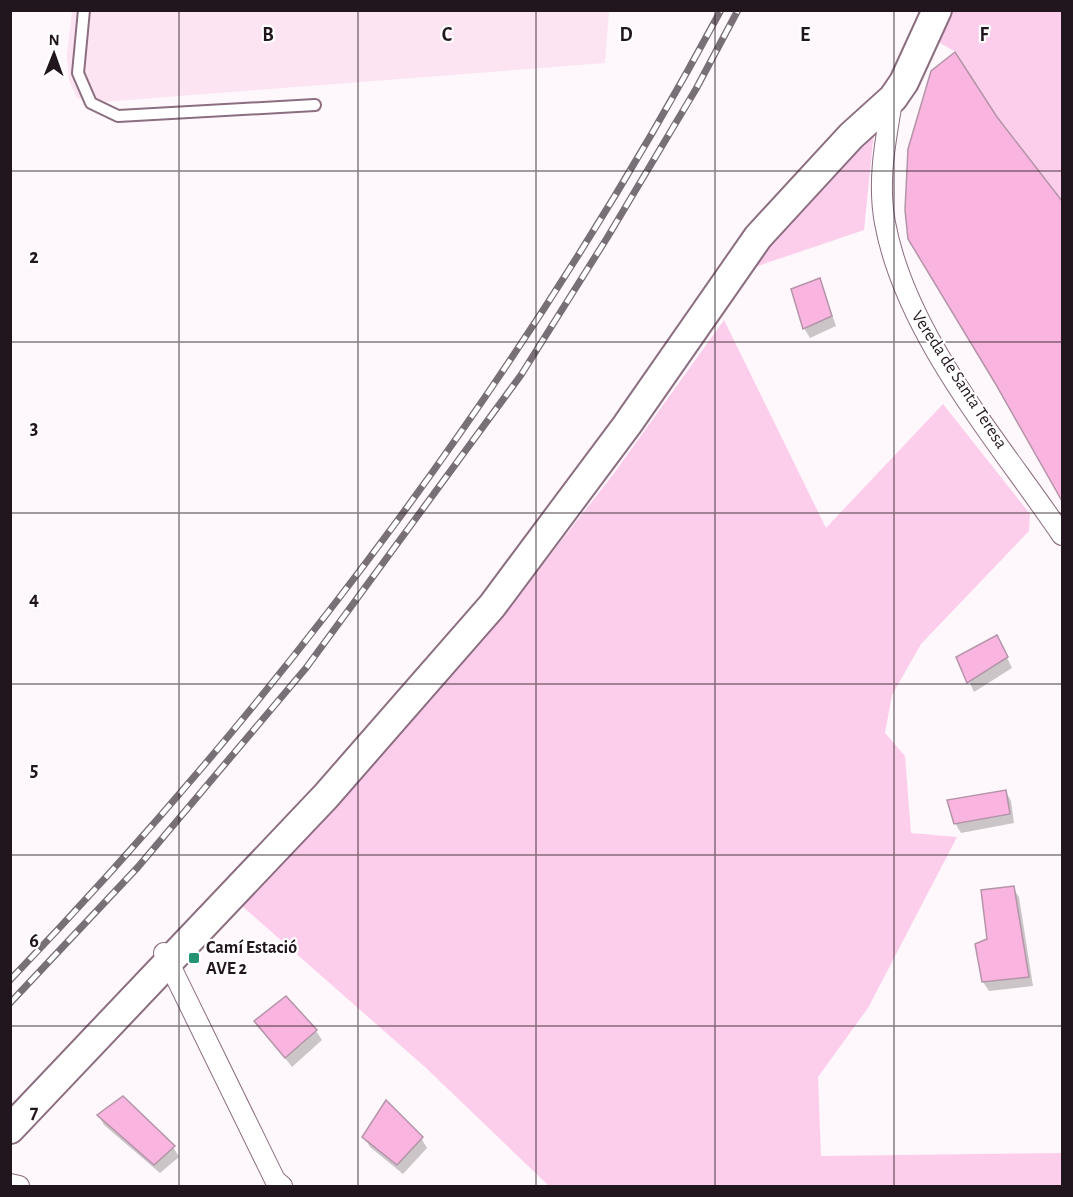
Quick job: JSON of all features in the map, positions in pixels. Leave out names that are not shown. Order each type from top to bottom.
[{"type":"street","points":[[10,1129],[464,626],[570,484],[734,251],[764,214],[853,121],[897,69],[925,10]]},
{"type":"street","points":[[10,1112],[326,796],[492,606],[627,425],[758,237],[851,136],[893,98],[904,82],[937,10]]},
{"type":"street","name":"Vereda de Santa Teresa","points":[[897,69],[882,163],[885,222],[911,307],[966,398],[1062,535]]},
{"type":"street","points":[[167,957],[275,1180],[282,1186]]},
{"type":"street","points":[[10,1184],[19,1186]]},
{"type":"lane","points":[[84,10],[78,73],[91,103],[118,116],[315,105]]},
{"type":"shaded area","points":[[72,11],[609,11],[605,63],[103,102],[77,98],[69,80],[67,55]]},
{"type":"shaded area","points":[[948,11],[1062,11],[1062,201],[997,117],[956,52],[933,39]]},
{"type":"shaded area","points":[[875,122],[864,230],[749,269]]},
{"type":"shaded area","points":[[724,320],[826,528],[943,404],[1030,514],[1029,531],[921,644],[892,695],[885,733],[905,756],[911,833],[957,837],[868,1008],[818,1077],[821,1156],[1062,1153],[1062,1186],[549,1186],[425,1067],[242,906],[510,606],[612,476]]},
{"type":"building","points":[[955,52],[997,117],[1062,201],[1062,501],[995,383],[908,239],[905,210],[908,149],[931,71]]},
{"type":"building","points":[[820,278],[832,316],[803,329],[791,289]]},
{"type":"building","points":[[997,635],[1008,657],[967,683],[956,657]]},
{"type":"building","points":[[1006,790],[1010,814],[954,824],[947,800]]},
{"type":"building","points":[[1014,886],[1029,977],[982,982],[975,944],[987,939],[981,890]]},
{"type":"building","points":[[286,996],[317,1030],[285,1058],[254,1021]]},
{"type":"building","points":[[123,1096],[175,1146],[154,1165],[97,1115]]},
{"type":"building","points":[[386,1100],[423,1137],[397,1165],[362,1137]]},
{"type":"railway","points":[[10,980],[112,870],[211,756],[307,639],[398,519],[486,396],[569,270],[648,141],[721,10]]},
{"type":"railway","points":[[10,1003],[138,867],[306,668],[521,375],[607,238],[696,89],[738,10]]},
{"type":"place","name":"Camí Estació AVE 2","points":[[194,958]]}]
